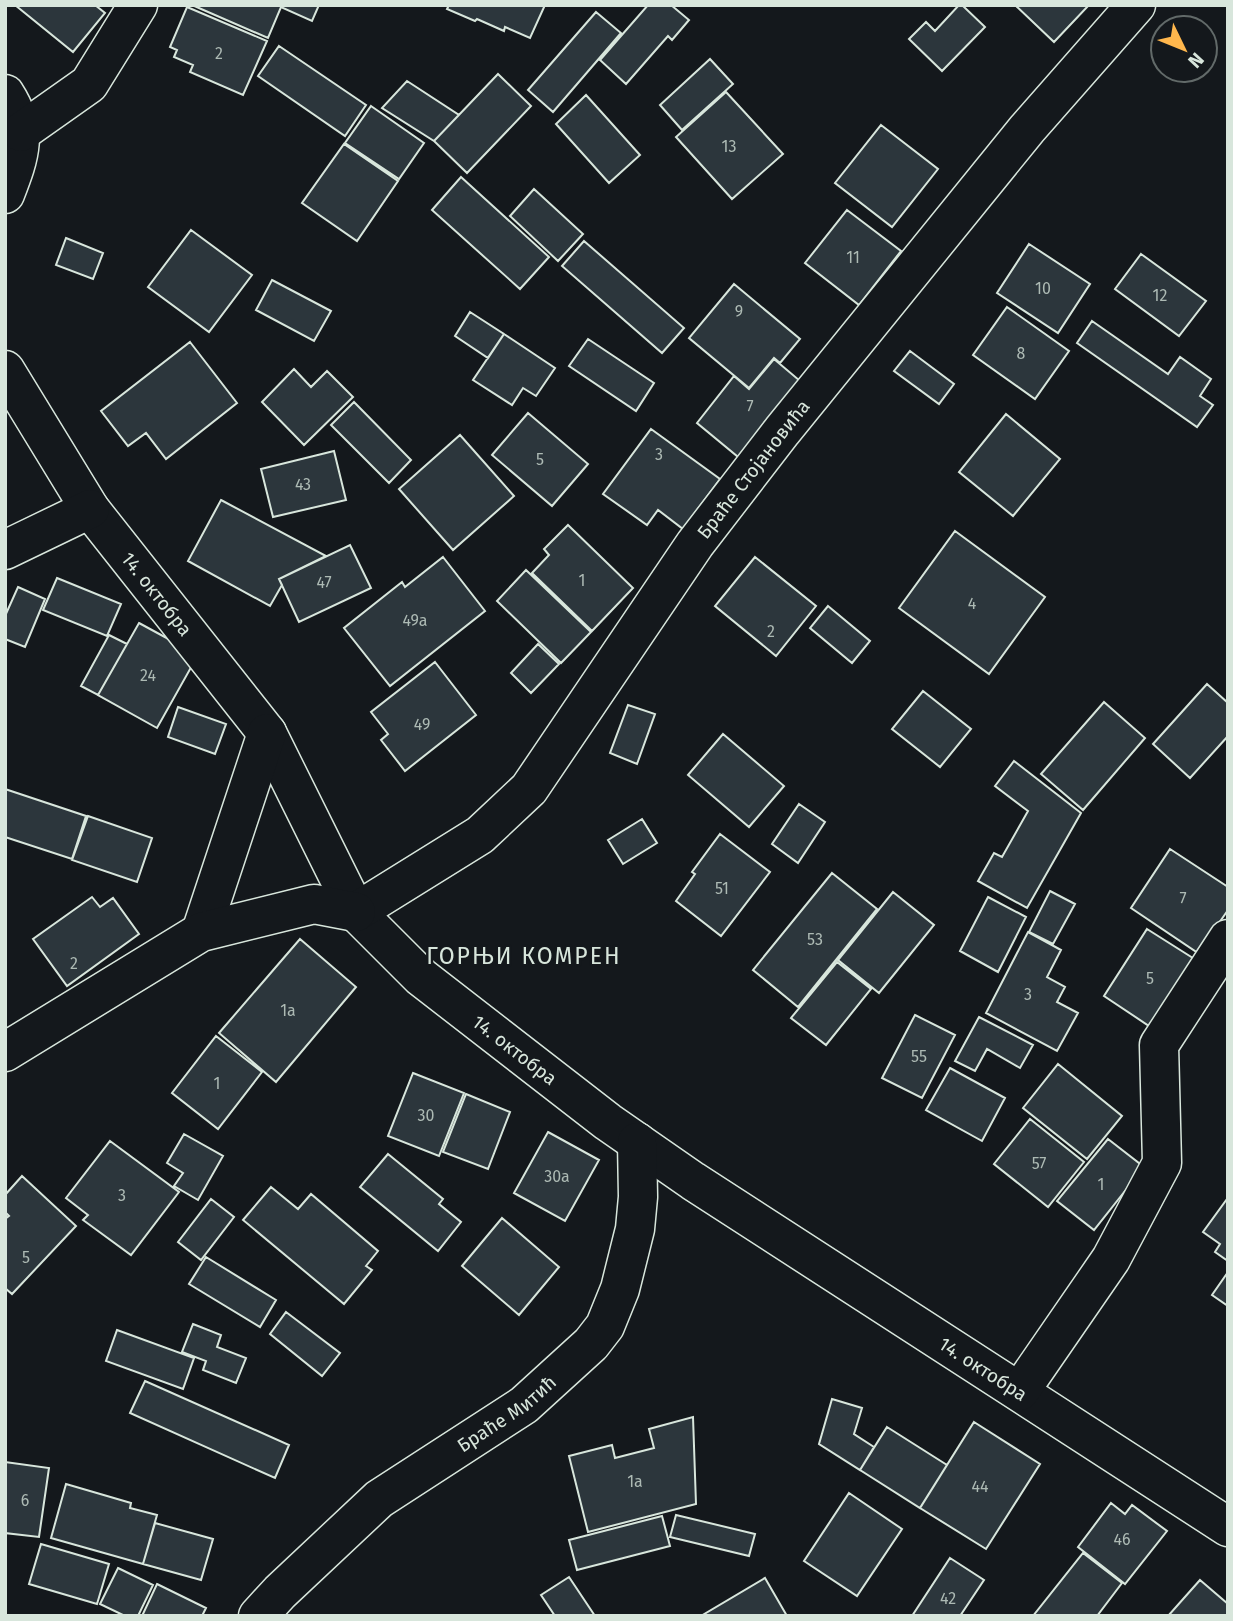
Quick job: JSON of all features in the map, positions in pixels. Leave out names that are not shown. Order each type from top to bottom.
[{"type":"street","points":[[21,132],[89,84],[138,5]]},
{"type":"street","name":"Браће Стојановића","points":[[356,912],[480,835],[529,789],[695,544],[774,441],[1027,129],[1136,5]]},
{"type":"street","points":[[5,93],[14,108],[21,132],[19,156],[5,194]]},
{"type":"street","name":"14. октобра","points":[[5,370],[90,509],[267,733],[356,912],[421,977],[637,1142],[1228,1527]]},
{"type":"street","points":[[5,550],[90,509]]},
{"type":"street","points":[[201,932],[267,733]]},
{"type":"street","points":[[5,1052],[201,932],[314,904],[356,912]]},
{"type":"street","points":[[1020,1391],[1111,1259],[1163,1163],[1158,1045],[1228,939]]},
{"type":"street","name":"Браће Митић","points":[[258,1616],[379,1499],[524,1405],[591,1344],[605,1326],[620,1289],[635,1229],[638,1196],[637,1142]]},
{"type":"building","points":[[15,5],[95,5],[105,13],[73,52]]},
{"type":"building","points":[[192,5],[319,5],[312,21],[281,7],[268,38]]},
{"type":"building","points":[[449,5],[545,5],[530,38],[505,27],[504,31],[477,19],[475,21],[447,9]]},
{"type":"building","points":[[648,5],[671,5],[689,20],[672,40],[668,36],[626,84],[600,60]]},
{"type":"building","points":[[959,5],[985,27],[942,71],[909,39],[926,22],[935,31]]},
{"type":"building","points":[[1015,5],[1089,5],[1054,42]]},
{"type":"building","points":[[187,7],[267,41],[243,95],[190,72],[193,65],[174,57],[177,50],[170,47]]},
{"type":"building","points":[[596,12],[621,33],[553,112],[528,90]]},
{"type":"building","points":[[279,46],[366,105],[345,136],[258,76]]},
{"type":"building","points":[[710,59],[733,84],[682,130],[660,105]]},
{"type":"building","points":[[498,74],[531,106],[467,173],[434,141]]},
{"type":"building","points":[[407,81],[459,115],[434,141],[382,108]]},
{"type":"building","points":[[726,92],[783,154],[732,199],[676,137]]},
{"type":"building","points":[[586,95],[640,155],[609,183],[556,124]]},
{"type":"building","points":[[371,106],[424,143],[399,179],[345,143]]},
{"type":"building","points":[[881,125],[938,169],[892,227],[835,183]]},
{"type":"building","points":[[344,144],[398,181],[357,241],[302,203]]},
{"type":"building","points":[[461,177],[549,257],[520,289],[432,210]]},
{"type":"building","points":[[534,189],[583,234],[558,261],[510,216]]},
{"type":"building","points":[[847,210],[901,251],[859,305],[805,263]]},
{"type":"building","points":[[191,230],[252,275],[209,332],[148,287]]},
{"type":"building","points":[[66,238],[103,253],[93,279],[56,265]]},
{"type":"building","points":[[584,241],[684,328],[662,353],[562,266]]},
{"type":"building","points":[[1029,244],[1090,284],[1058,333],[997,293]]},
{"type":"building","points":[[1141,254],[1206,301],[1179,336],[1115,289]]},
{"type":"building","points":[[272,280],[331,311],[314,341],[256,310]]},
{"type":"building","points":[[734,284],[800,339],[780,363],[774,358],[749,388],[689,338]]},
{"type":"building","points":[[1007,307],[1069,351],[1035,399],[973,355]]},
{"type":"building","points":[[470,312],[504,334],[488,358],[455,336]]},
{"type":"building","points":[[1092,321],[1168,374],[1180,357],[1211,379],[1200,396],[1213,405],[1197,427],[1077,343]]},
{"type":"building","points":[[504,334],[555,368],[536,396],[523,388],[512,405],[473,380]]},
{"type":"building","points":[[588,339],[654,383],[636,411],[569,366]]},
{"type":"building","points":[[190,342],[237,403],[166,459],[146,433],[128,446],[101,411]]},
{"type":"building","points":[[910,351],[954,384],[939,404],[894,371]]},
{"type":"building","points":[[774,359],[806,386],[743,461],[697,423],[734,376],[749,389]]},
{"type":"building","points":[[294,369],[311,387],[327,371],[353,397],[304,445],[262,402]]},
{"type":"building","points":[[354,402],[411,460],[389,483],[331,425]]},
{"type":"building","points":[[528,413],[588,464],[552,506],[492,455]]},
{"type":"building","points":[[1006,414],[1060,459],[1013,516],[959,472]]},
{"type":"building","points":[[651,429],[720,479],[683,529],[658,510],[647,525],[603,494]]},
{"type":"building","points":[[460,435],[514,496],[453,550],[399,489]]},
{"type":"building","points":[[334,451],[346,500],[273,517],[261,469]]},
{"type":"building","points":[[221,500],[326,556],[279,579],[282,585],[270,606],[188,561]]},
{"type":"building","points":[[568,525],[633,588],[592,631],[532,573],[549,555],[544,549]]},
{"type":"building","points":[[955,531],[1045,597],[989,674],[899,608]]},
{"type":"building","points":[[350,545],[371,588],[299,622],[279,579]]},
{"type":"building","points":[[443,557],[485,611],[390,686],[344,628],[402,582],[405,587]]},
{"type":"building","points":[[755,557],[816,606],[776,656],[715,606]]},
{"type":"building","points":[[526,570],[591,632],[561,663],[497,601]]},
{"type":"building","points":[[57,578],[121,604],[107,636],[43,610]]},
{"type":"building","points":[[18,587],[45,599],[25,647],[5,639],[5,616]]},
{"type":"building","points":[[828,606],[870,641],[852,663],[810,628]]},
{"type":"building","points":[[139,623],[198,655],[157,728],[98,695]]},
{"type":"building","points":[[109,635],[127,644],[98,695],[81,686]]},
{"type":"building","points":[[538,644],[559,664],[531,693],[511,673]]},
{"type":"building","points":[[435,662],[476,715],[405,771],[381,740],[388,734],[371,712]]},
{"type":"building","points":[[1207,684],[1228,703],[1228,736],[1190,778],[1153,744]]},
{"type":"building","points":[[923,691],[971,729],[940,767],[892,729]]},
{"type":"building","points":[[1104,702],[1145,738],[1083,810],[1041,774]]},
{"type":"building","points":[[628,705],[655,714],[637,764],[610,753]]},
{"type":"building","points":[[178,707],[226,724],[215,754],[168,737]]},
{"type":"building","points":[[723,734],[784,786],[749,827],[688,775]]},
{"type":"building","points":[[1014,761],[1081,813],[1027,908],[978,881],[994,853],[1002,857],[1028,811],[995,786]]},
{"type":"building","points":[[5,789],[86,816],[72,859],[5,837]]},
{"type":"building","points":[[799,804],[825,822],[798,863],[772,844]]},
{"type":"building","points":[[88,816],[152,838],[137,882],[72,860]]},
{"type":"building","points":[[642,819],[657,843],[623,864],[608,840]]},
{"type":"building","points":[[720,834],[770,872],[721,936],[676,901],[695,874],[692,872]]},
{"type":"building","points":[[1170,849],[1228,887],[1228,910],[1198,953],[1131,908]]},
{"type":"building","points":[[832,873],[877,909],[798,1007],[753,970]]},
{"type":"building","points":[[1050,891],[1075,904],[1053,944],[1029,932]]},
{"type":"building","points":[[893,892],[934,925],[879,993],[838,960]]},
{"type":"building","points":[[92,897],[100,907],[113,898],[139,934],[67,986],[33,939]]},
{"type":"building","points":[[988,897],[1026,917],[998,972],[960,951]]},
{"type":"building","points":[[1147,929],[1196,960],[1152,1028],[1104,996]]},
{"type":"building","points":[[1028,932],[1061,950],[1047,977],[1065,987],[1057,1002],[1078,1013],[1057,1051],[986,1013]]},
{"type":"building","points":[[300,939],[356,987],[276,1082],[219,1033]]},
{"type":"building","points":[[837,962],[871,989],[826,1045],[791,1018]]},
{"type":"building","points":[[915,1015],[955,1035],[922,1098],[882,1078]]},
{"type":"building","points":[[979,1017],[1033,1045],[1020,1068],[987,1049],[975,1071],[955,1061]]},
{"type":"building","points":[[216,1036],[262,1072],[218,1129],[172,1093]]},
{"type":"building","points":[[1058,1064],[1122,1116],[1087,1159],[1023,1108]]},
{"type":"building","points":[[950,1068],[1005,1098],[982,1141],[926,1110]]},
{"type":"building","points":[[413,1073],[464,1093],[439,1156],[388,1136]]},
{"type":"building","points":[[466,1094],[510,1112],[488,1169],[443,1152]]},
{"type":"building","points":[[1030,1119],[1084,1162],[1048,1207],[994,1164]]},
{"type":"building","points":[[548,1132],[599,1160],[565,1221],[514,1193]]},
{"type":"building","points":[[184,1134],[223,1156],[198,1200],[174,1186],[183,1173],[167,1163]]},
{"type":"building","points":[[1108,1139],[1144,1167],[1094,1230],[1057,1201]]},
{"type":"building","points":[[110,1141],[179,1192],[131,1255],[83,1220],[88,1215],[66,1198]]},
{"type":"building","points":[[388,1154],[443,1199],[439,1204],[461,1222],[438,1251],[360,1187]]},
{"type":"building","points":[[22,1176],[76,1226],[12,1294],[5,1288],[5,1219],[9,1216],[5,1212],[5,1195]]},
{"type":"building","points":[[271,1187],[298,1209],[311,1194],[378,1251],[366,1266],[372,1270],[344,1304],[243,1220]]},
{"type":"building","points":[[211,1199],[234,1217],[201,1260],[178,1242]]},
{"type":"building","points":[[1227,1199],[1228,1261],[1215,1252],[1220,1244],[1203,1232]]},
{"type":"building","points":[[502,1218],[559,1267],[519,1315],[462,1266]]},
{"type":"building","points":[[206,1257],[276,1300],[260,1327],[189,1284]]},
{"type":"building","points":[[1228,1272],[1228,1306],[1212,1295]]},
{"type":"building","points":[[286,1312],[340,1353],[322,1376],[270,1334]]},
{"type":"building","points":[[193,1324],[221,1335],[217,1347],[246,1358],[236,1383],[203,1370],[206,1361],[182,1352]]},
{"type":"building","points":[[117,1330],[194,1358],[183,1389],[106,1361]]},
{"type":"building","points":[[145,1381],[289,1445],[275,1478],[130,1413]]},
{"type":"building","points":[[832,1399],[862,1408],[854,1434],[874,1447],[860,1470],[819,1444]]},
{"type":"building","points":[[693,1417],[696,1504],[588,1532],[569,1456],[612,1445],[615,1458],[654,1448],[649,1429]]},
{"type":"building","points":[[974,1422],[1040,1464],[986,1549],[920,1508]]},
{"type":"building","points":[[887,1427],[947,1465],[920,1508],[860,1470]]},
{"type":"building","points":[[5,1462],[49,1468],[39,1537],[5,1533]]},
{"type":"building","points":[[66,1484],[131,1503],[130,1508],[157,1515],[143,1564],[51,1538]]},
{"type":"building","points":[[849,1493],[902,1529],[857,1596],[804,1561]]},
{"type":"building","points":[[1111,1503],[1125,1514],[1132,1505],[1167,1531],[1125,1584],[1078,1547]]},
{"type":"building","points":[[676,1515],[755,1534],[749,1556],[670,1537]]},
{"type":"building","points":[[662,1516],[670,1546],[577,1570],[569,1540]]},
{"type":"building","points":[[155,1523],[213,1539],[201,1580],[143,1564]]},
{"type":"building","points":[[41,1544],[109,1564],[97,1604],[29,1584]]},
{"type":"building","points":[[1083,1553],[1122,1583],[1097,1616],[1033,1616]]},
{"type":"building","points":[[950,1558],[984,1580],[960,1616],[912,1616]]},
{"type":"building","points":[[118,1568],[153,1585],[138,1616],[125,1616],[100,1604]]},
{"type":"building","points":[[569,1577],[595,1616],[555,1616],[541,1595]]},
{"type":"building","points":[[765,1578],[787,1616],[701,1616]]},
{"type":"building","points":[[1200,1580],[1228,1604],[1228,1616],[1168,1616]]},
{"type":"building","points":[[157,1584],[206,1608],[202,1616],[142,1616]]},
{"type":"district","name":"ГОРЊИ КОМРЕН","points":[[524,956]]}]
